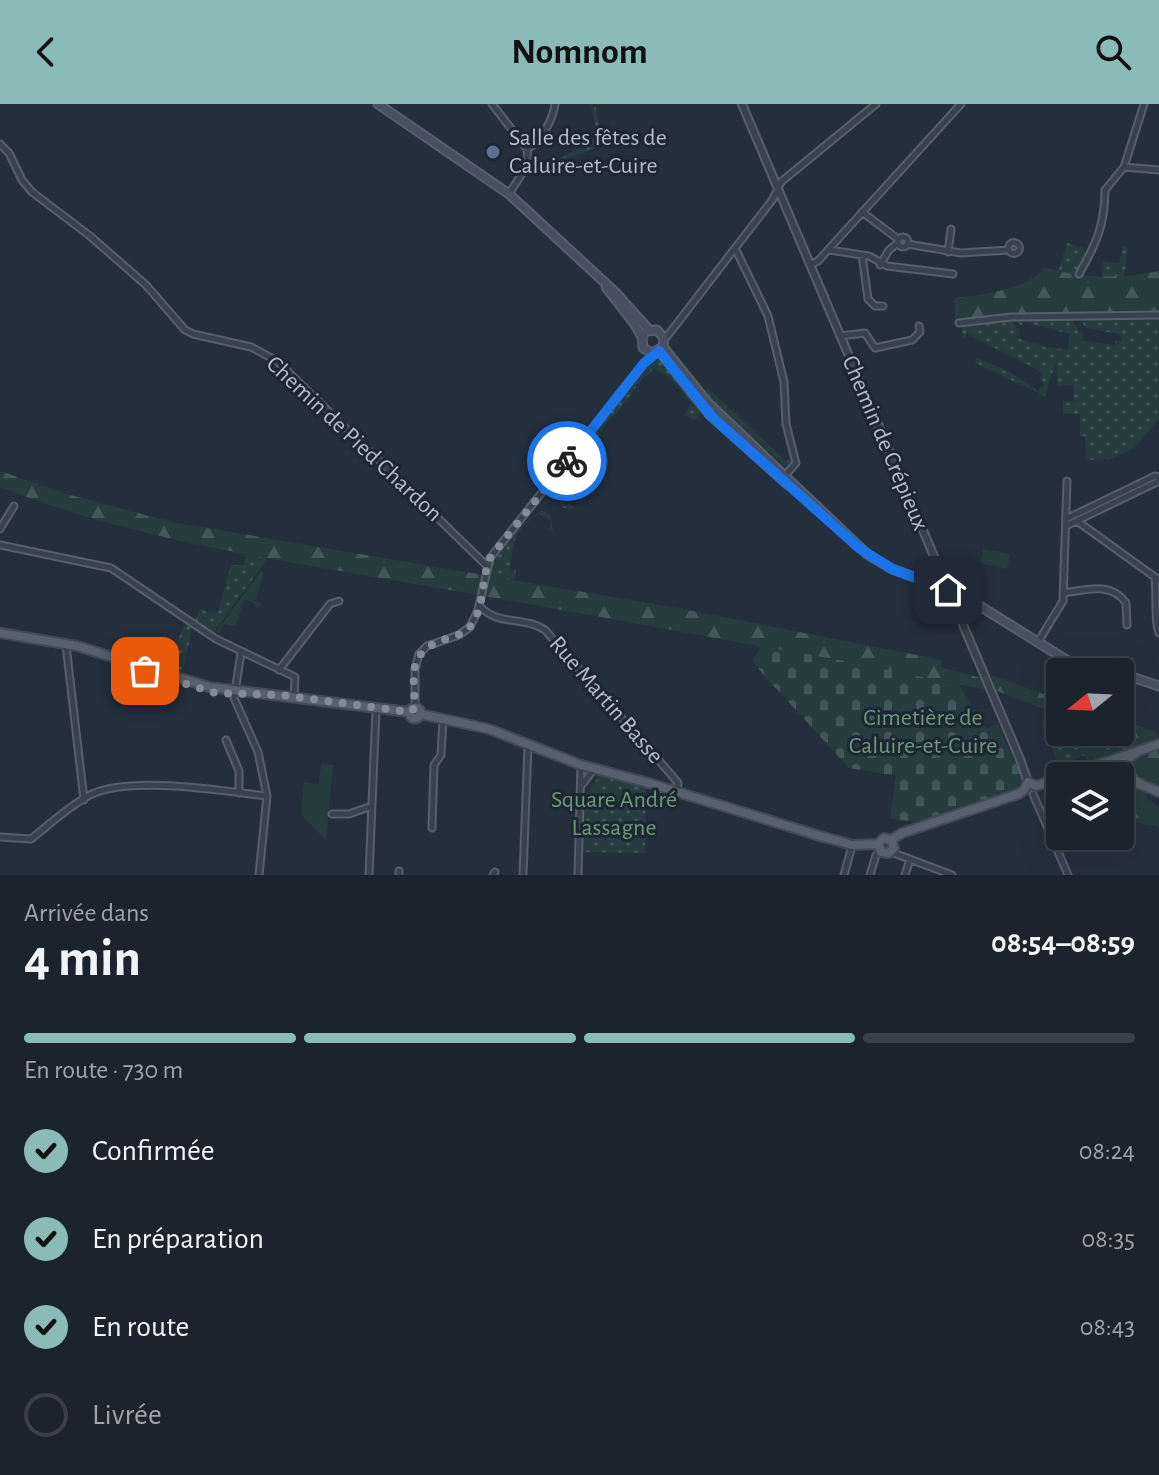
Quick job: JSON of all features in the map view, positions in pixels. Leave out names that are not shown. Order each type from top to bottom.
[{"type":"main road","points":[[378,104],[509,194],[653,330],[661,348],[707,402],[877,561],[968,599],[1063,658]]},
{"type":"main road","points":[[600,279],[642,337],[641,345],[646,351],[661,348]]},
{"type":"main road","points":[[642,337],[653,330]]},
{"type":"main road","points":[[4,634],[66,646],[234,693],[282,695],[415,711],[489,729],[581,765],[852,845],[883,850],[894,846],[891,840],[884,838],[883,850]]},
{"type":"main road","points":[[1134,677],[1158,684]]},
{"type":"main road","points":[[1111,762],[1159,744]]},
{"type":"main road","points":[[1144,786],[1131,778],[1125,766],[1130,756],[1148,748]]},
{"type":"main road","points":[[891,840],[902,833],[1046,782]]},
{"type":"main road","points":[[1134,782],[1159,792]]},
{"type":"street","points":[[492,104],[527,149],[526,166],[509,194]]},
{"type":"street","points":[[527,149],[536,142],[553,114],[555,104]]},
{"type":"street","name":"Chemin de Crépieux","points":[[742,104],[1068,875]]},
{"type":"street","points":[[415,711],[415,665],[419,654],[427,646],[468,629],[475,619],[487,566],[515,527],[644,363],[661,348],[673,327],[735,248],[781,182],[876,104]]},
{"type":"street","points":[[810,265],[818,261],[961,104]]},
{"type":"street","points":[[1079,274],[1099,234],[1105,214],[1106,188],[1124,167],[1144,104]]},
{"type":"street","name":"Chemin de Pied Chardon","points":[[0,144],[9,153],[22,180],[32,192],[90,236],[146,285],[185,330],[251,347],[277,361],[487,566]]},
{"type":"street","points":[[1124,167],[1159,170]]},
{"type":"street","points":[[862,212],[898,241]]},
{"type":"street","points":[[948,252],[951,229]]},
{"type":"street","points":[[880,265],[889,250],[906,237],[907,244],[948,252],[1009,250]]},
{"type":"street","points":[[735,248],[768,316],[782,372],[786,424],[796,463],[784,477]]},
{"type":"street","points":[[828,250],[874,258],[880,265],[953,274]]},
{"type":"street","points":[[862,255],[868,299],[875,306],[883,306]]},
{"type":"street","points":[[959,323],[1011,317],[1159,315]]},
{"type":"street","points":[[840,336],[865,333],[875,348],[912,340],[920,332],[919,326]]},
{"type":"street","points":[[653,330],[673,327]]},
{"type":"street","points":[[644,363],[646,351]]},
{"type":"street","points":[[1066,523],[1155,476],[1159,479]]},
{"type":"street","points":[[1066,523],[1077,521],[1159,479]]},
{"type":"street","points":[[1038,642],[1062,603],[1067,481]]},
{"type":"street","points":[[0,529],[14,506]]},
{"type":"street","points":[[1077,521],[1157,578],[1156,625],[1159,633]]},
{"type":"street","points":[[0,545],[111,568],[241,653],[295,677],[294,697]]},
{"type":"street","points":[[1063,593],[1103,588],[1114,591],[1126,603],[1127,625]]},
{"type":"street","points":[[957,610],[968,599]]},
{"type":"street","points":[[279,670],[330,604],[339,601]]},
{"type":"street","name":"Rue Martin Basse","points":[[479,605],[489,615],[536,625],[545,630],[678,783],[677,791]]},
{"type":"street","points":[[66,646],[84,800]]},
{"type":"street","points":[[241,653],[234,701],[258,752],[267,796],[259,875]]},
{"type":"street","points":[[369,875],[376,708]]},
{"type":"street","points":[[432,828],[434,765],[441,755],[443,719]]},
{"type":"street","points":[[226,740],[239,771],[239,793]]},
{"type":"street","points":[[523,875],[528,745]]},
{"type":"street","points":[[578,875],[581,765]]},
{"type":"street","points":[[581,787],[594,769]]},
{"type":"street","points":[[0,837],[31,839],[84,800],[107,789],[128,786],[267,796]]},
{"type":"street","points":[[332,814],[349,814],[372,806]]},
{"type":"street","points":[[844,875],[852,845]]},
{"type":"street","points":[[870,875],[876,855],[883,850],[952,875]]},
{"type":"street","points":[[905,875],[910,859]]},
{"type":"green space","points":[[591,104],[596,108],[603,146],[553,163],[598,136]]},
{"type":"green space","points":[[1067,243],[1084,248],[1088,254],[1077,274],[1058,272]]},
{"type":"green space","points":[[1123,246],[1128,248],[1124,277],[1102,277],[1103,261],[1119,263]]},
{"type":"green space","points":[[1044,267],[1101,276],[1159,271],[1159,312],[1040,313],[955,322],[955,298],[1017,286]]},
{"type":"green space","points":[[1072,319],[1083,333],[1082,341],[1115,345],[1115,341],[1122,341],[1120,334],[1086,328],[1080,319],[1159,319],[1159,419],[1135,447],[1111,459],[1086,460],[1085,436],[1080,436],[1080,414],[1063,414],[1063,401],[1074,401],[1073,385],[1057,386],[1056,361],[1045,396],[975,363],[977,358],[1010,372],[1038,391],[1044,384],[1039,380],[1043,374],[1036,369],[967,334],[963,340],[962,327],[1011,321],[1020,331],[1018,338],[1068,350],[1070,334],[1023,322],[1022,326],[1016,321]]},
{"type":"green space","points":[[652,360],[659,360],[700,408],[698,417],[693,420],[684,415],[691,403],[672,379],[654,368],[604,426],[598,438],[597,456],[573,464],[564,480],[565,499],[562,502],[574,507],[570,510],[562,507],[557,491],[561,475]]},
{"type":"green space","points":[[708,388],[786,461],[792,460],[787,469],[705,392]]},
{"type":"green space","points":[[0,471],[67,494],[172,522],[677,608],[942,660],[940,667],[981,678],[987,690],[940,683],[855,663],[313,567],[155,535],[0,487]]},
{"type":"green space","points":[[542,510],[550,514],[553,532],[550,520],[539,514],[519,531],[510,569],[516,570],[514,581],[487,578],[509,539],[525,523]]},
{"type":"green space","points":[[983,549],[1010,554],[1007,569],[980,563]]},
{"type":"green space","points":[[246,554],[268,558],[214,632],[195,620],[201,608],[209,613],[218,612],[231,565],[244,565]]},
{"type":"green space","points":[[261,571],[264,574],[255,601],[262,603],[257,609],[253,602],[244,600],[235,626],[225,624],[220,630],[221,635],[216,632]]},
{"type":"green space","points":[[186,622],[192,627],[182,677],[150,665],[152,660],[167,663],[172,651],[176,650]]},
{"type":"green space","name":"Cimetière de Caluire-et-Cuire","points":[[761,646],[959,685],[986,729],[998,725],[1023,779],[1017,788],[920,822],[890,819],[896,776],[849,768],[753,661]]},
{"type":"green space","points":[[991,675],[1046,695],[1046,710],[997,691]]},
{"type":"green space","points":[[1045,709],[1046,731],[1043,723]]},
{"type":"green space","points":[[1134,724],[1156,732],[1159,739],[1140,746],[1134,743]]},
{"type":"green space","points":[[1134,743],[1140,746],[1105,757],[1101,746],[1134,746]]},
{"type":"green space","points":[[1051,746],[1082,746],[1085,755],[1057,762]]},
{"type":"green space","points":[[1082,746],[1101,746],[1105,757],[1088,762]]},
{"type":"green space","points":[[1159,748],[1159,788],[1137,779],[1132,760]]},
{"type":"green space","points":[[321,764],[333,765],[326,840],[301,814],[304,782],[319,784]]},
{"type":"green space","name":"Square André Lassagne","points":[[600,775],[646,786],[645,853],[583,852],[583,798]]},
{"type":"green space","points":[[1134,787],[1146,792],[1147,798],[1159,807],[1159,827],[1134,822]]},
{"type":"way so far","points":[[145,671],[215,693],[268,697],[282,695],[409,712],[415,708],[415,665],[419,654],[427,646],[459,635],[470,627],[478,610],[490,558],[567,461]]},
{"type":"place","name":"Salle des fêtes de Caluire-et-Cuire","points":[[493,152]]},
{"type":"route","points":[[567,461],[644,363],[659,351],[712,417],[859,548],[892,569],[948,590]]}]
